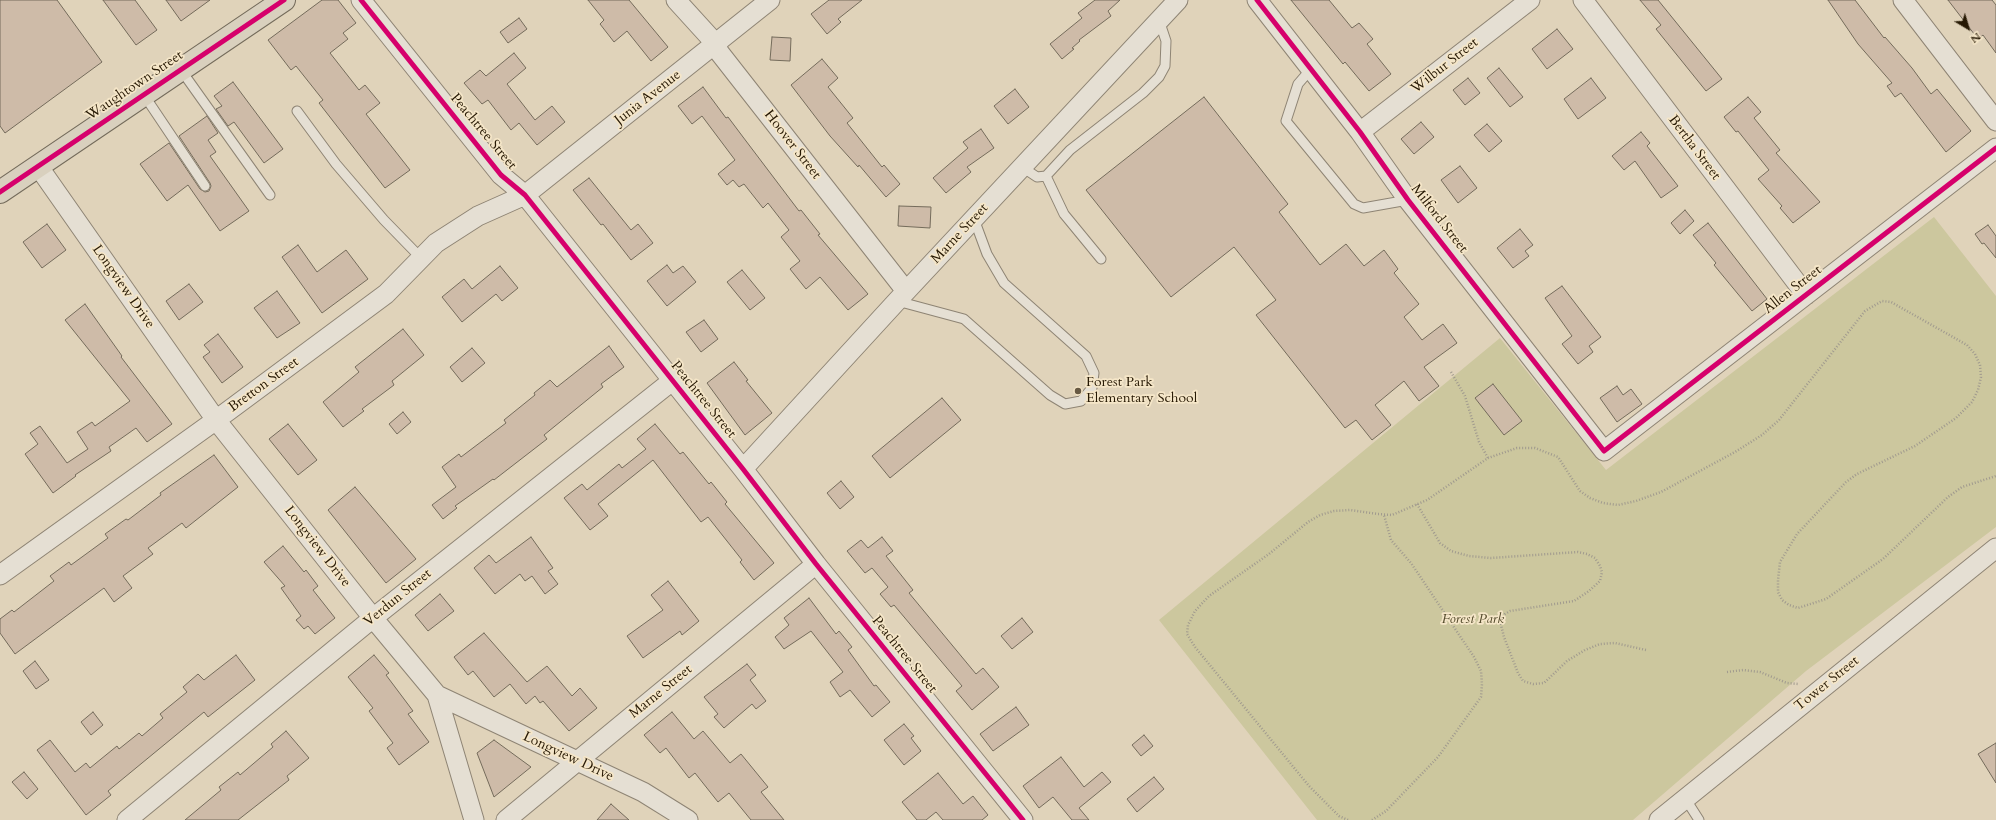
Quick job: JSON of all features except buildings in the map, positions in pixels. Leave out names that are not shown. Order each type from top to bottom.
[{"type":"main road","name":"Waughtown Street","points":[[0,192],[284,0]]},
{"type":"street","name":"Peachtree Street","points":[[362,0],[501,175],[525,195],[743,469],[816,564],[1022,820]]},
{"type":"street","name":"Hoover Street","points":[[676,0],[716,44],[719,52],[902,296]]},
{"type":"street","name":"Junia Avenue","points":[[525,195],[770,0]]},
{"type":"street","name":"Marne Street","points":[[743,469],[1178,0]]},
{"type":"street","name":"Milford Street","points":[[1257,0],[1360,132],[1408,200],[1604,451]]},
{"type":"street","name":"Wilbur Street","points":[[1360,132],[1530,0]]},
{"type":"street","name":"Bertha Street","points":[[1583,0],[1806,295]]},
{"type":"street","points":[[1903,0],[1996,121]]},
{"type":"street","name":"Allen Street","points":[[1604,451],[1996,148]]},
{"type":"street","name":"Longview Drive","points":[[38,166],[216,420],[373,618],[437,695],[643,792],[688,820]]},
{"type":"street","name":"Bretton Street","points":[[0,575],[216,420],[386,294],[436,243],[478,216],[525,195]]},
{"type":"street","name":"Verdun Street","points":[[127,820],[373,618],[672,381]]},
{"type":"street","name":"Tower Street","points":[[1659,820],[1996,548]]},
{"type":"street","name":"Marne Street","points":[[506,820],[816,564]]},
{"type":"street","points":[[437,695],[474,820]]},
{"type":"lane","points":[[1022,167],[1037,177],[1046,176],[1070,150],[1143,93],[1159,77],[1165,66],[1166,41],[1159,20]]},
{"type":"lane","points":[[1311,69],[1298,84],[1286,121],[1354,204],[1364,208],[1408,200]]},
{"type":"lane","points":[[181,70],[270,195]]},
{"type":"lane","points":[[144,95],[205,186]]},
{"type":"lane","points":[[297,111],[336,164],[384,220],[421,258]]},
{"type":"lane","points":[[1046,176],[1064,214],[1101,259]]},
{"type":"lane","points":[[902,296],[964,319],[1050,395],[1064,404],[1080,401],[1092,388],[1094,373],[1086,356],[1004,283],[987,254],[974,219]]},
{"type":"lane","points":[[1685,798],[1699,820]]},
{"type":"path","points":[[1348,820],[1339,816],[1309,786],[1190,641],[1187,634],[1188,625],[1195,611],[1209,596],[1269,554],[1308,522],[1320,515],[1334,511],[1350,510],[1392,515],[1427,500],[1488,458],[1517,448],[1535,448],[1549,452],[1558,457],[1580,491],[1590,498],[1603,503],[1618,505],[1642,499],[1661,492],[1736,452],[1762,435],[1779,420],[1865,311],[1882,301],[1891,302],[1967,344],[1975,354],[1980,365],[1981,377],[1978,390],[1972,402],[1956,418],[1915,446],[1857,474],[1835,493],[1797,534],[1780,562],[1778,592],[1782,600],[1789,605],[1798,608],[1826,599],[1883,559],[1948,497],[1962,487],[1996,476]]},
{"type":"path","points":[[1451,372],[1463,391],[1479,442],[1488,458]]},
{"type":"path","points":[[1418,504],[1440,543],[1451,551],[1469,556],[1491,558],[1578,552],[1591,556],[1600,566],[1602,572],[1600,581],[1590,591],[1574,601],[1510,611],[1505,614],[1500,621],[1504,637],[1518,673],[1523,681],[1533,684],[1544,683],[1568,661],[1585,650],[1600,644],[1615,642],[1646,650]]},
{"type":"path","points":[[1372,820],[1386,811],[1438,757],[1481,697],[1482,684],[1481,671],[1474,657],[1411,563],[1390,540],[1384,515]]},
{"type":"path","points":[[1728,672],[1743,670],[1760,672],[1787,683],[1802,683]]},
{"type":"green space","name":"Forest Park","points":[[1934,217],[1996,296],[1996,527],[1806,671],[1633,820],[1317,820],[1159,620],[1500,338],[1606,470]]},
{"type":"cycle path","points":[[0,192],[284,0]]},
{"type":"cycle path","points":[[361,0],[501,175],[525,195],[743,469],[816,564],[1023,820]]},
{"type":"cycle path","points":[[1257,0],[1360,132],[1408,200],[1604,451],[1996,148]]},
{"type":"place","name":"Forest Park Elementary School","points":[[1078,391]]}]
